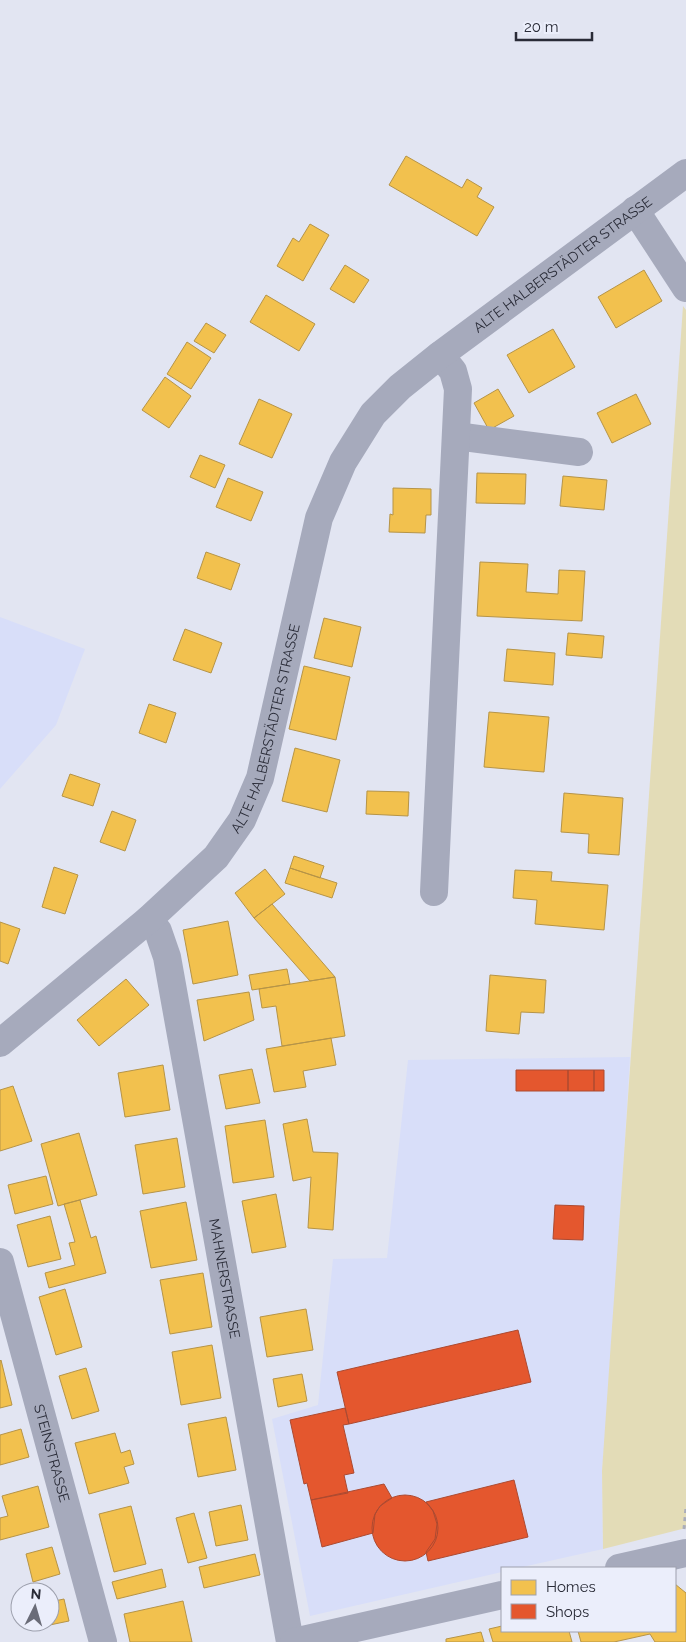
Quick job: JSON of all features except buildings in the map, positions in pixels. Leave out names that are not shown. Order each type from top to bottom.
[{"type":"street","name":"ALTE HALBERSTÄDTER STRASSE","points":[[0,1043],[148,920],[216,857],[242,820],[260,778],[319,518],[343,462],[374,414],[400,387],[440,355],[686,173]]},
{"type":"street","points":[[635,210],[686,288]]},
{"type":"street","points":[[434,892],[458,389],[453,372],[440,355]]},
{"type":"street","points":[[456,436],[579,452]]},
{"type":"street","name":"MAHNERSTRASSE","points":[[148,920],[158,931],[167,957],[290,1642]]},
{"type":"street","name":"STEINSTRASSE","points":[[0,1262],[103,1642]]},
{"type":"street","points":[[623,1567],[686,1553]]},
{"type":"street","points":[[294,1642],[501,1595]]},
{"type":"shaded area","points":[[683,306],[686,310],[686,1528],[603,1549],[602,1471]]},
{"type":"shaded area","points":[[0,617],[85,649],[56,725],[0,789]]},
{"type":"shaded area","points":[[630,1057],[610,1382],[602,1471],[603,1549],[522,1567],[501,1567],[501,1572],[310,1616],[272,1419],[318,1405],[333,1259],[387,1258],[408,1060]]}]
